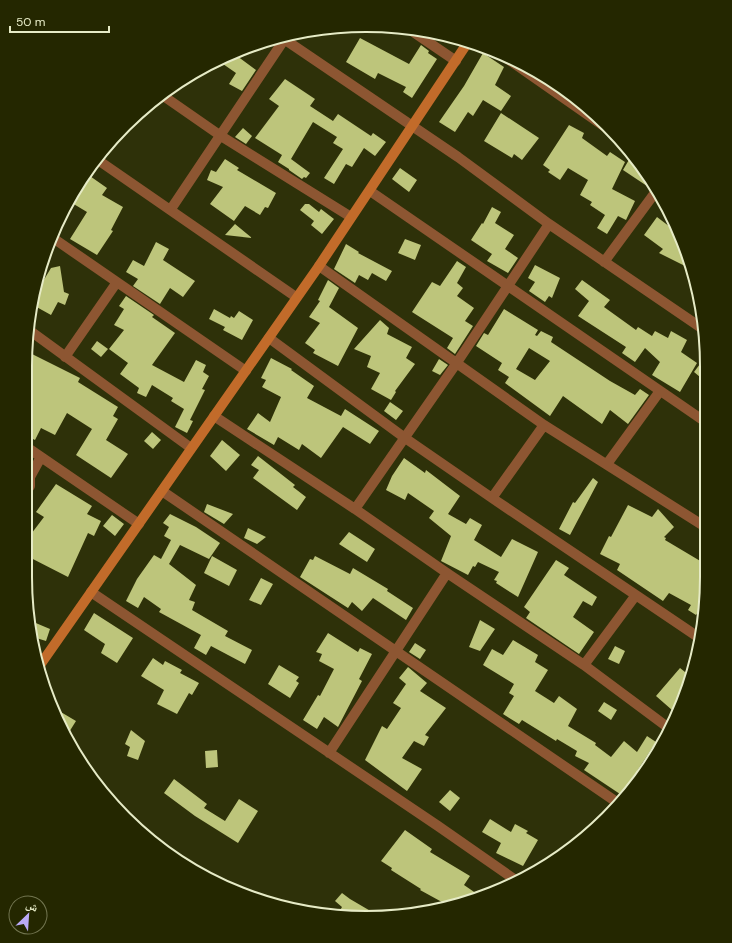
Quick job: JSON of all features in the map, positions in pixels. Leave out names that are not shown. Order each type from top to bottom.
[{"type":"street","points":[[420,36],[456,61]]},
{"type":"street","points":[[288,41],[458,157],[549,224],[697,325]]},
{"type":"street","points":[[170,209],[221,136],[280,43]]},
{"type":"street","points":[[43,661],[319,266],[465,47]]},
{"type":"street","points":[[536,79],[576,107]]},
{"type":"street","points":[[167,98],[221,136],[351,217]]},
{"type":"street","points":[[102,162],[296,297]]},
{"type":"street","points":[[370,191],[700,419]]},
{"type":"street","points":[[604,262],[653,195]]},
{"type":"street","points":[[355,509],[456,364],[549,224]]},
{"type":"street","points":[[56,240],[246,371]]},
{"type":"street","points":[[319,266],[456,364],[544,424],[700,523]]},
{"type":"street","points":[[66,357],[117,282]]},
{"type":"street","points":[[34,334],[191,448]]},
{"type":"street","points":[[269,338],[405,438],[695,635]]},
{"type":"street","points":[[607,464],[660,391]]},
{"type":"street","points":[[214,416],[355,509],[584,665],[666,726]]},
{"type":"street","points":[[492,498],[544,424]]},
{"type":"street","points":[[32,450],[139,524]]},
{"type":"street","points":[[32,473],[41,456]]},
{"type":"street","points":[[162,491],[614,800]]},
{"type":"street","points":[[329,753],[447,573]]},
{"type":"street","points":[[91,592],[438,826],[512,878]]},
{"type":"street","points":[[584,665],[636,595]]},
{"type":"building","points":[[360,38],[409,64],[421,45],[429,51],[428,53],[437,59],[412,98],[403,92],[406,87],[378,73],[375,79],[346,62]]},
{"type":"building","points":[[483,53],[504,67],[495,85],[511,96],[501,111],[483,100],[473,116],[468,112],[455,132],[439,122],[464,86]]},
{"type":"building","points":[[238,57],[256,70],[242,91],[229,84],[236,73],[223,64]]},
{"type":"building","points":[[285,79],[315,99],[310,106],[333,121],[338,114],[371,136],[373,133],[386,142],[375,156],[364,148],[352,167],[346,164],[334,184],[324,178],[343,149],[333,143],[337,137],[313,122],[291,159],[310,173],[306,178],[304,177],[302,179],[278,162],[282,155],[255,138],[279,106],[269,99]]},
{"type":"building","points":[[501,113],[539,138],[522,160],[514,154],[512,158],[484,141]]},
{"type":"building","points":[[569,125],[584,133],[582,138],[607,156],[610,152],[625,162],[612,189],[635,201],[626,220],[618,216],[607,234],[597,228],[605,215],[590,205],[592,202],[580,195],[588,180],[568,168],[560,180],[548,172],[550,170],[543,165]]},
{"type":"building","points":[[243,128],[252,136],[246,144],[235,137]]},
{"type":"building","points":[[225,159],[239,168],[237,170],[276,193],[268,208],[265,207],[260,215],[245,206],[234,221],[210,204],[223,187],[207,180],[211,170],[216,172]]},
{"type":"building","points":[[629,160],[648,187],[623,170]]},
{"type":"building","points":[[400,168],[417,180],[409,192],[392,179]]},
{"type":"building","points":[[91,177],[107,188],[102,195],[123,207],[111,230],[113,231],[97,255],[70,239],[87,212],[74,204]]},
{"type":"building","points":[[305,204],[309,204],[319,212],[321,209],[334,219],[322,234],[311,225],[314,221],[300,210]]},
{"type":"building","points":[[492,207],[501,212],[495,223],[514,235],[505,249],[518,258],[508,273],[487,261],[492,254],[471,240],[482,223],[483,224]]},
{"type":"building","points":[[657,217],[670,227],[684,266],[659,253],[663,249],[644,235]]},
{"type":"building","points":[[235,224],[252,238],[225,235]]},
{"type":"building","points":[[405,239],[421,245],[415,260],[398,253]]},
{"type":"building","points":[[156,242],[169,249],[163,260],[195,281],[183,297],[170,288],[160,304],[133,286],[138,279],[126,272],[133,260],[144,266]]},
{"type":"building","points":[[346,244],[359,252],[358,253],[392,271],[386,281],[372,273],[368,280],[359,275],[355,283],[334,269]]},
{"type":"building","points":[[457,261],[466,267],[457,283],[463,288],[457,296],[474,308],[465,321],[473,326],[455,354],[447,348],[453,338],[412,312],[432,282],[440,286]]},
{"type":"building","points":[[535,265],[560,278],[552,298],[549,296],[545,302],[529,291],[535,282],[528,278]]},
{"type":"building","points":[[60,266],[64,292],[69,294],[65,305],[58,302],[51,315],[37,307],[42,282],[51,268]]},
{"type":"building","points":[[328,280],[339,288],[329,307],[358,328],[338,366],[313,353],[315,350],[305,343],[320,323],[309,317],[320,301],[318,300]]},
{"type":"building","points":[[582,280],[610,300],[604,307],[636,330],[638,327],[652,336],[655,331],[668,338],[671,331],[687,340],[681,352],[697,363],[680,392],[652,375],[660,362],[645,348],[635,362],[622,353],[626,347],[578,316],[589,301],[575,289]]},
{"type":"building","points":[[126,296],[154,315],[152,317],[175,333],[152,365],[184,382],[196,360],[206,365],[203,372],[209,376],[202,389],[205,390],[190,420],[193,421],[187,433],[175,427],[184,409],[171,401],[173,398],[152,385],[146,397],[137,393],[139,388],[120,374],[128,363],[109,349],[124,330],[114,325],[124,309],[119,306]]},
{"type":"building","points":[[214,309],[230,318],[231,316],[234,318],[239,311],[253,320],[242,340],[223,330],[225,327],[209,319]]},
{"type":"building","points":[[504,309],[538,330],[535,335],[537,336],[541,331],[553,337],[551,342],[610,381],[635,395],[640,389],[649,395],[628,424],[610,410],[602,424],[563,396],[550,416],[505,383],[509,377],[498,370],[502,363],[476,346],[484,333],[488,335]],"holes":[[[529,348],[550,361],[535,380],[516,369]]]},
{"type":"building","points":[[380,320],[389,328],[387,334],[412,347],[406,358],[415,364],[395,391],[396,392],[391,400],[371,389],[380,373],[367,367],[371,356],[354,349]]},
{"type":"building","points":[[97,341],[108,349],[101,357],[91,349]]},
{"type":"building","points":[[33,354],[80,378],[78,382],[118,407],[113,416],[118,419],[106,440],[128,454],[111,478],[76,455],[92,429],[67,413],[55,435],[41,428],[35,440],[32,438]]},
{"type":"building","points":[[271,358],[292,369],[291,370],[314,386],[307,398],[341,416],[345,409],[379,431],[370,444],[343,427],[321,458],[302,444],[299,450],[278,437],[274,445],[247,429],[258,413],[270,422],[281,397],[262,387],[266,380],[261,378]]},
{"type":"building","points":[[439,359],[448,365],[440,375],[432,371]]},
{"type":"building","points":[[700,364],[700,377],[694,372]]},
{"type":"building","points":[[390,402],[403,411],[396,420],[384,411]]},
{"type":"building","points":[[152,432],[161,440],[153,449],[144,441]]},
{"type":"building","points":[[222,440],[240,455],[226,471],[210,456]]},
{"type":"building","points":[[258,456],[295,485],[293,487],[306,497],[297,510],[253,478],[259,470],[251,465]]},
{"type":"building","points":[[404,458],[425,473],[426,470],[460,496],[448,514],[466,524],[470,518],[482,525],[474,540],[501,557],[512,539],[538,552],[518,597],[496,583],[497,581],[494,580],[499,572],[478,562],[475,567],[473,566],[468,575],[441,561],[451,536],[429,518],[434,511],[408,493],[405,500],[386,490],[392,476]]},
{"type":"building","points":[[593,478],[598,482],[570,535],[559,529],[573,502],[575,503]]},
{"type":"building","points":[[56,484],[92,506],[87,514],[101,521],[94,536],[88,533],[68,577],[32,559],[32,533],[44,517],[36,512]]},
{"type":"building","points":[[207,504],[233,514],[224,524],[204,512]]},
{"type":"building","points":[[628,505],[652,517],[658,509],[674,527],[664,537],[666,538],[665,540],[700,561],[699,599],[698,612],[696,615],[688,610],[691,605],[669,593],[663,601],[617,570],[620,564],[600,554],[609,536],[611,537]]},
{"type":"building","points":[[170,514],[196,527],[220,543],[209,559],[180,545],[169,564],[196,585],[189,600],[195,602],[192,610],[228,631],[225,636],[252,650],[245,664],[211,646],[206,655],[194,648],[201,635],[159,612],[161,609],[144,597],[138,608],[126,601],[137,579],[154,555],[161,559],[171,540],[164,536],[169,527],[163,523]]},
{"type":"building","points":[[112,515],[124,524],[115,536],[103,526]]},
{"type":"building","points":[[248,528],[266,537],[257,544],[244,538]]},
{"type":"building","points":[[349,532],[375,549],[367,562],[339,544]]},
{"type":"building","points":[[212,556],[237,570],[229,586],[204,573]]},
{"type":"building","points":[[315,556],[350,574],[353,568],[388,589],[387,591],[413,608],[406,620],[373,598],[362,611],[352,602],[348,608],[300,577],[310,559],[313,560]]},
{"type":"building","points":[[556,560],[569,568],[564,575],[597,597],[592,606],[583,601],[573,617],[594,632],[579,654],[526,618],[530,612],[524,607]]},
{"type":"building","points":[[261,578],[273,584],[261,605],[249,600]]},
{"type":"building","points":[[94,613],[133,638],[117,663],[101,653],[105,644],[84,630]]},
{"type":"building","points":[[480,620],[495,629],[480,651],[469,647]]},
{"type":"building","points":[[35,623],[50,629],[46,641],[37,638]]},
{"type":"building","points":[[328,633],[358,652],[360,648],[372,654],[359,679],[362,681],[338,727],[324,717],[317,729],[303,720],[318,695],[320,696],[334,669],[319,661],[322,654],[316,652]]},
{"type":"building","points":[[513,640],[538,655],[535,662],[548,670],[535,691],[554,703],[559,696],[577,709],[568,726],[596,743],[595,745],[611,757],[624,741],[637,752],[647,736],[656,742],[638,771],[620,794],[584,770],[589,763],[575,756],[577,751],[557,739],[556,741],[522,720],[519,724],[503,714],[514,696],[509,693],[514,684],[483,665],[492,649],[503,655]]},
{"type":"building","points":[[415,643],[426,650],[420,659],[409,652]]},
{"type":"building","points":[[615,646],[625,651],[619,664],[608,659]]},
{"type":"building","points":[[153,658],[163,665],[165,661],[182,670],[180,673],[199,683],[192,695],[189,693],[177,714],[157,704],[164,690],[141,676]]},
{"type":"building","points":[[279,665],[299,677],[296,681],[299,683],[290,698],[268,684]]},
{"type":"building","points":[[408,667],[427,683],[420,691],[446,708],[425,735],[429,737],[424,746],[414,741],[402,758],[422,769],[407,791],[365,760],[382,726],[387,729],[401,708],[393,703],[406,684],[399,678]]},
{"type":"building","points":[[680,668],[686,673],[672,710],[656,696]]},
{"type":"building","points":[[604,702],[617,710],[611,720],[598,711]]},
{"type":"building","points":[[60,712],[76,721],[70,731]]},
{"type":"building","points":[[131,730],[145,741],[138,760],[127,756],[130,747],[125,744]]},
{"type":"building","points":[[217,750],[218,767],[206,768],[205,751]]},
{"type":"building","points":[[174,779],[207,804],[204,808],[225,821],[239,799],[258,811],[238,843],[195,816],[164,793]]},
{"type":"building","points":[[450,790],[460,798],[450,811],[439,802]]},
{"type":"building","points":[[490,819],[511,832],[515,824],[528,831],[526,833],[538,840],[523,866],[496,853],[501,843],[482,832]]},
{"type":"building","points":[[405,830],[432,849],[430,852],[470,876],[464,885],[475,892],[442,902],[420,890],[421,889],[391,870],[392,868],[381,861]]},
{"type":"building","points":[[342,893],[370,911],[340,910],[342,907],[335,901]]}]
